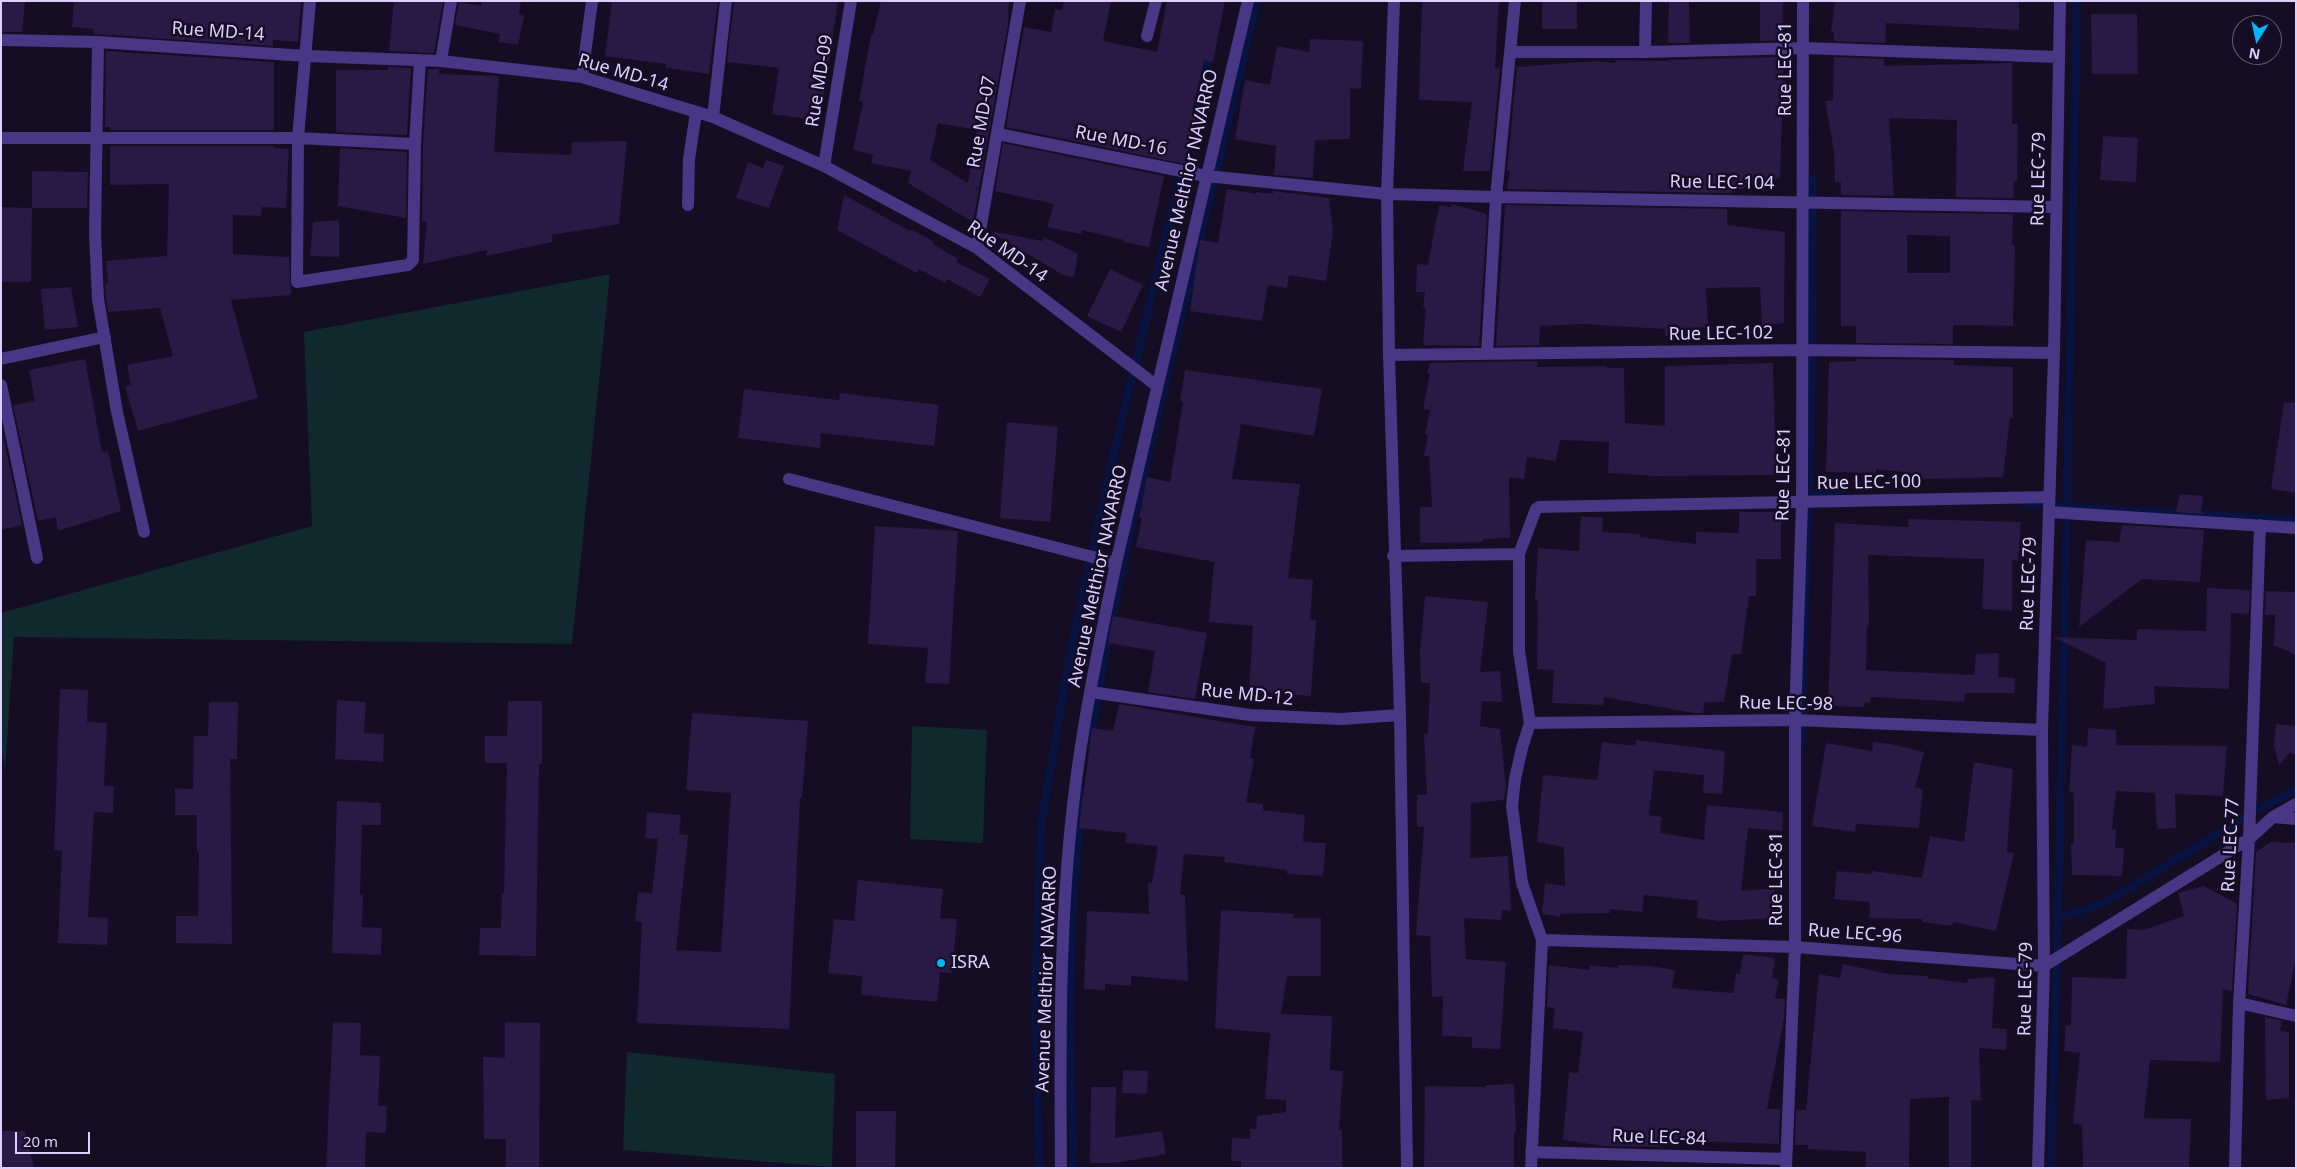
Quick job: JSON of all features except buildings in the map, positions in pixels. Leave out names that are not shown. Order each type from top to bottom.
[{"type":"street","points":[[310,1],[298,138],[297,282],[408,265],[413,260],[420,60]]},
{"type":"street","points":[[441,61],[451,1]]},
{"type":"street","points":[[582,77],[592,1]]},
{"type":"street","points":[[713,117],[726,1]]},
{"type":"street","name":"Rue MD-09","points":[[824,166],[851,1]]},
{"type":"street","name":"Rue MD-07","points":[[977,248],[1020,1]]},
{"type":"street","points":[[1147,36],[1156,1]]},
{"type":"street","name":"Avenue Melthior NAVARRO","points":[[1061,1168],[1060,1058],[1069,848],[1074,796],[1091,692],[1116,563],[1248,1]]},
{"type":"street","points":[[1394,1],[1387,194],[1393,556],[1400,715],[1407,1168]]},
{"type":"street","points":[[1487,354],[1496,198],[1515,1]]},
{"type":"street","points":[[1645,52],[1646,1]]},
{"type":"street","name":"Rue LEC-81","points":[[1786,1164],[1795,947],[1795,720],[1802,502],[1803,1]]},
{"type":"street","name":"Rue LEC-79","points":[[2038,1168],[2044,966],[2042,730],[2054,353],[2060,1]]},
{"type":"street","name":"Rue MD-14","points":[[1,40],[98,42],[306,56],[441,61],[582,77],[713,117],[824,166],[977,248],[1157,386]]},
{"type":"street","points":[[98,42],[98,137],[94,234],[98,299],[117,412],[144,532]]},
{"type":"street","points":[[1511,52],[1645,52],[1803,48],[2058,57]]},
{"type":"street","points":[[688,205],[689,159],[696,113]]},
{"type":"street","name":"Rue MD-16","points":[[998,134],[1206,176],[1387,194]]},
{"type":"street","points":[[1,138],[298,138],[416,144]]},
{"type":"street","name":"Rue LEC-104","points":[[1387,194],[1496,198],[2056,207]]},
{"type":"street","points":[[1,359],[105,337]]},
{"type":"street","name":"Rue LEC-102","points":[[1389,355],[1803,350],[2054,353]]},
{"type":"street","points":[[1,385],[37,558]]},
{"type":"street","points":[[789,479],[1116,563]]},
{"type":"street","name":"Rue LEC-100","points":[[1519,554],[1536,509],[1539,507],[2049,497]]},
{"type":"street","points":[[2049,512],[2296,528]]},
{"type":"street","name":"Rue LEC-77","points":[[2235,1168],[2239,1004],[2249,839],[2260,525]]},
{"type":"street","points":[[1393,556],[1519,554],[1519,651],[1530,723],[1520,756],[1512,806],[1522,883],[1542,940],[1531,1168]]},
{"type":"street","name":"Rue MD-12","points":[[1091,692],[1250,715],[1341,719],[1400,715]]},
{"type":"street","name":"Rue LEC-98","points":[[1530,723],[1795,720],[2042,730]]},
{"type":"street","points":[[2044,966],[2249,839],[2273,817],[2296,804]]},
{"type":"street","points":[[2273,817],[2296,819]]},
{"type":"street","name":"Rue LEC-96","points":[[1542,940],[1795,947],[2044,966]]},
{"type":"street","points":[[2239,1004],[2296,1016]]},
{"type":"street","name":"Rue LEC-84","points":[[1531,1152],[1786,1164]]},
{"type":"green space","points":[[610,274],[572,644],[14,637],[5,773],[1,741],[1,613],[312,526],[304,332]]},
{"type":"green space","points":[[912,726],[987,730],[983,843],[910,839]]},
{"type":"green space","points":[[627,1052],[835,1074],[832,1167],[623,1150]]},
{"type":"waterway","points":[[1091,738],[1110,627],[1132,524],[1257,1]]},
{"type":"waterway","points":[[2077,1],[2067,507],[2259,518]]},
{"type":"waterway","points":[[1194,118],[1210,51]]},
{"type":"waterway","points":[[1039,1168],[1035,998],[1041,824],[1069,659],[1107,482],[1182,168]]},
{"type":"waterway","points":[[1801,746],[1812,388],[1812,180]]},
{"type":"waterway","points":[[1809,494],[1840,495]]},
{"type":"waterway","points":[[2024,503],[2067,507],[2058,919],[2108,901],[2250,814],[2250,817]]},
{"type":"waterway","points":[[2259,522],[2259,518],[2296,521]]},
{"type":"waterway","points":[[2250,813],[2296,790]]},
{"type":"waterway","points":[[1074,1168],[1070,1027],[1072,933],[1078,839],[1084,792]]},
{"type":"waterway","points":[[2051,1168],[2058,919]]},
{"type":"place","name":"ISRA","points":[[941,963]]}]
